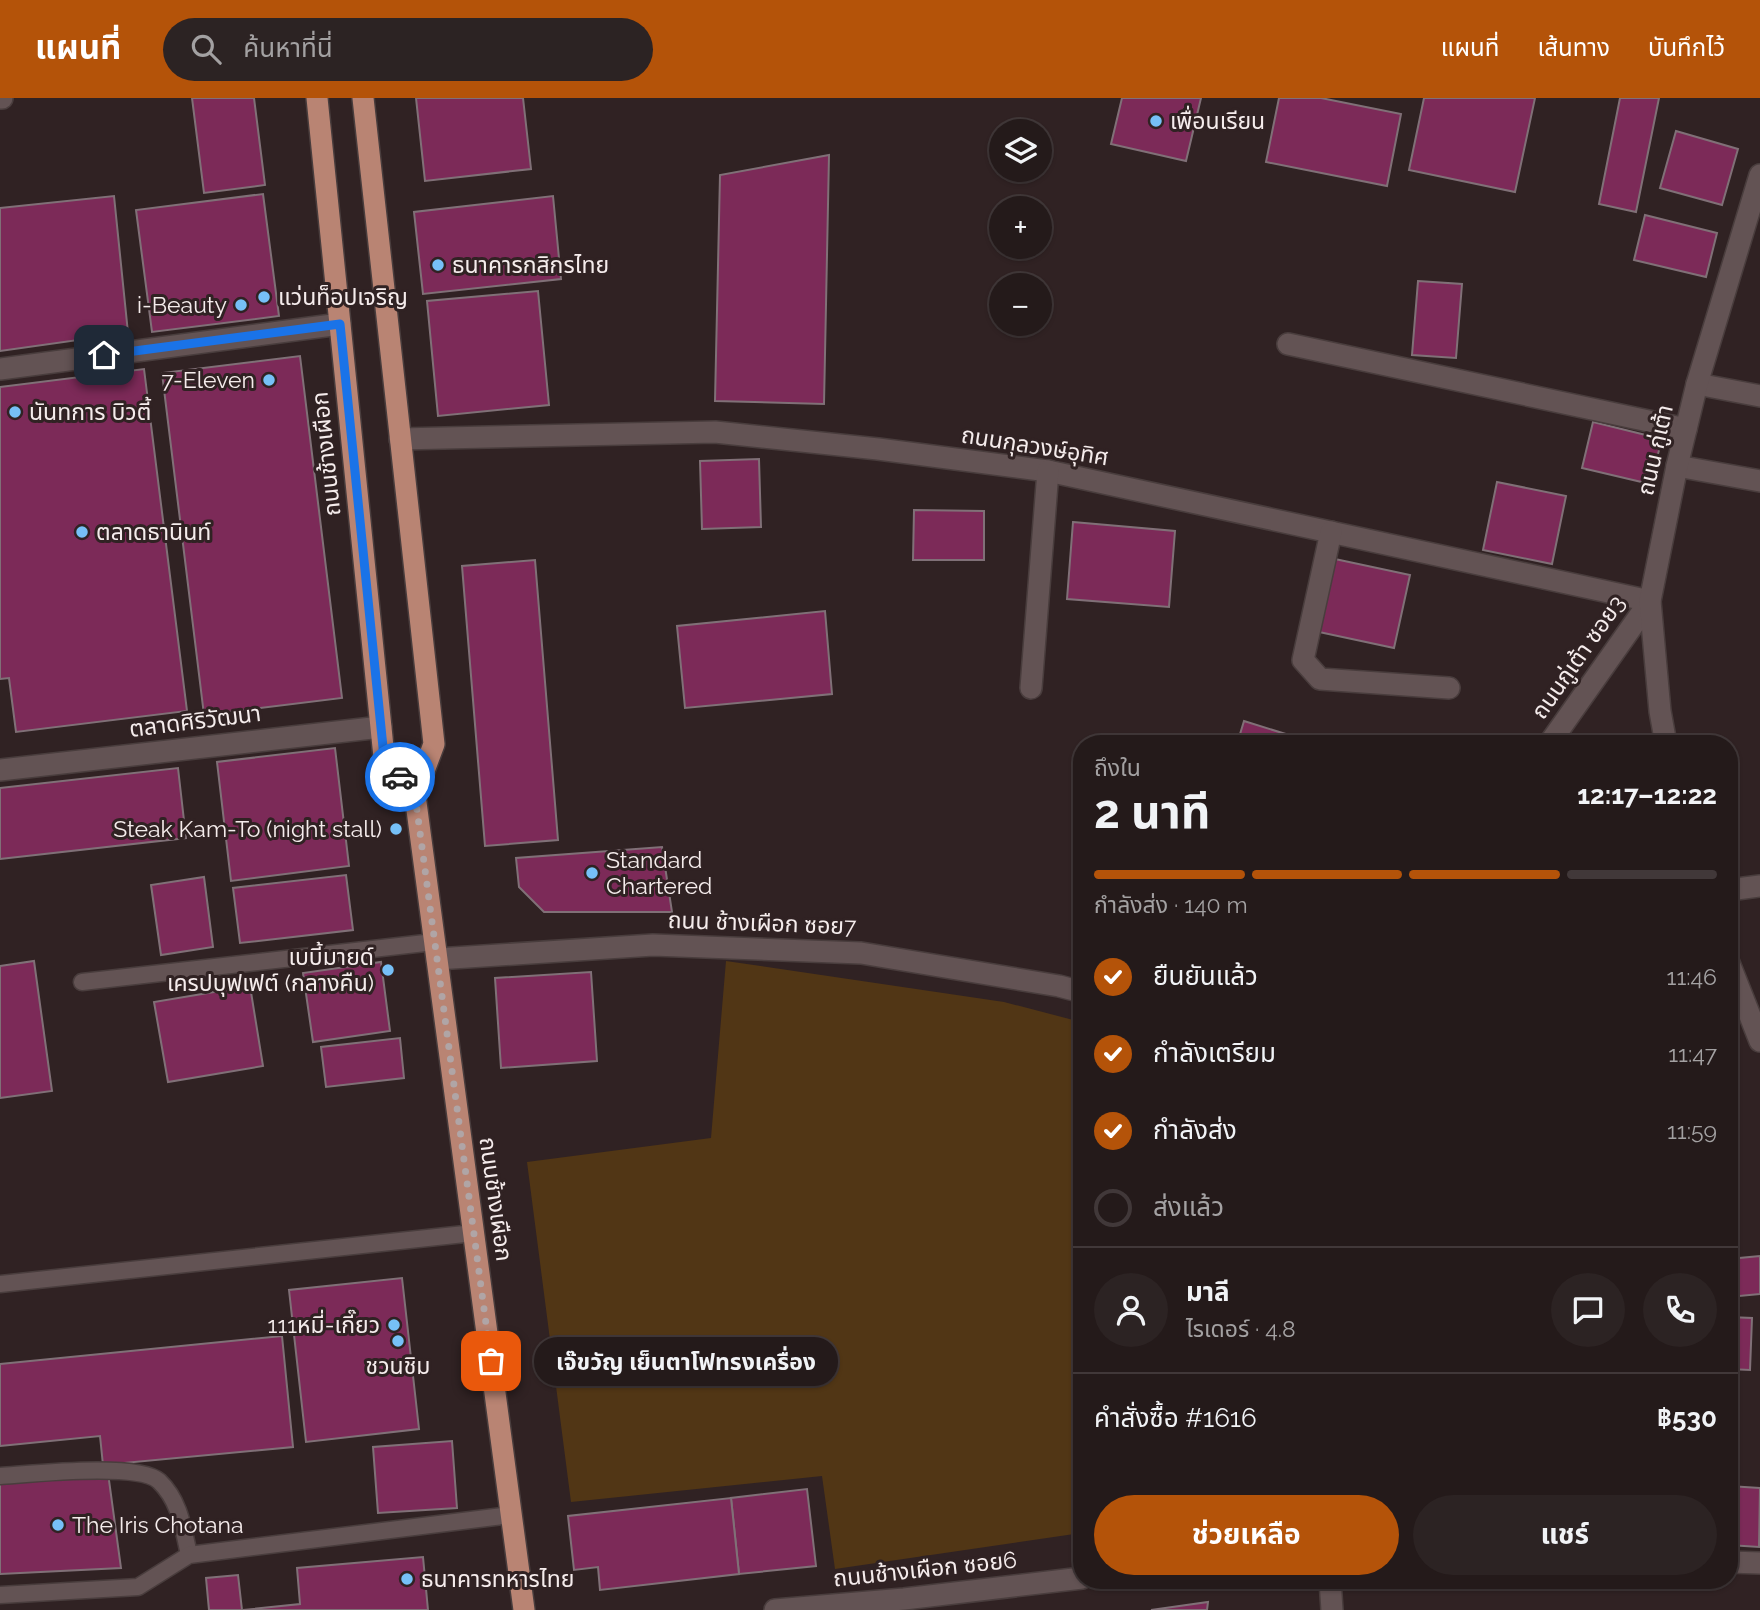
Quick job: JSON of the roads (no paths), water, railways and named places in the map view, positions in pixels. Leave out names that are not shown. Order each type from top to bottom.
[{"type":"main road","name":"ถนนช้างเผือก","points":[[317,98],[384,757],[415,795]]},
{"type":"main road","name":"ถนนช้างเผือก","points":[[363,98],[434,744],[415,795],[524,1610]]},
{"type":"street","name":"ถนน กู่เต้า","points":[[1664,735],[1650,601],[1677,466],[1697,384],[1760,175]]},
{"type":"street","points":[[0,369],[340,324]]},
{"type":"street","points":[[1288,344],[1686,429]]},
{"type":"street","points":[[1697,384],[1760,396]]},
{"type":"street","name":"ถนนกุลวงษ์อุทิศ","points":[[400,439],[715,432],[1048,471],[1650,601]]},
{"type":"street","points":[[1677,466],[1760,481]]},
{"type":"street","points":[[1031,688],[1048,471]]},
{"type":"street","points":[[1331,532],[1303,660],[1320,679],[1449,688]]},
{"type":"street","name":"ถนนกู่เต้า ซอย3","points":[[1555,735],[1650,601]]},
{"type":"street","name":"ตลาดศิริวัฒนา","points":[[8,769],[380,727]]},
{"type":"street","points":[[1738,889],[1760,887]]},
{"type":"street","name":"ถนน ช้างเผือก ซอย7","points":[[436,951],[653,945],[861,953],[1073,990]]},
{"type":"street","points":[[1738,986],[1760,1041]]},
{"type":"street","points":[[1738,1562],[1760,1563]]},
{"type":"street","name":"ถนนช้างเผือก ซอย6","points":[[775,1610],[904,1599],[1073,1579]]},
{"type":"street","points":[[1331,1589],[1332,1610]]},
{"type":"lane","points":[[82,982],[436,951]]},
{"type":"lane","points":[[0,1284],[474,1233]]},
{"type":"lane","points":[[0,1476],[121,1470],[158,1480],[180,1511],[189,1555]]},
{"type":"lane","points":[[0,1595],[138,1587],[189,1555],[511,1515]]},
{"type":"place","name":"เพื่อนเรียน","points":[[1156,121]]},
{"type":"place","name":"ธนาคารกสิกรไทย","points":[[438,265]]},
{"type":"place","name":"แว่นท็อปเจริญ","points":[[264,297]]},
{"type":"place","name":"i-Beauty","points":[[241,305]]},
{"type":"place","name":"7-Eleven","points":[[269,380]]},
{"type":"place","name":"นันทการ บิวตี้","points":[[15,412]]},
{"type":"place","name":"ตลาดธานินท์","points":[[82,532]]},
{"type":"place","name":"Steak Kam-To (night stall)","points":[[396,829]]},
{"type":"place","name":"Standard Chartered","points":[[592,873]]},
{"type":"place","name":"เบบี้มายด์ เครปบุฟเฟต์ (กลางคืน)","points":[[388,970]]},
{"type":"place","name":"111หมี่-เกี๊ยว","points":[[394,1325]]},
{"type":"place","name":"ชวนชิม","points":[[398,1341]]},
{"type":"place","name":"เจ๊ขวัญ เย็นตาโฟทรงเครื่อง","points":[[491,1361]]},
{"type":"place","name":"The Iris Chotana","points":[[58,1525]]},
{"type":"place","name":"ธนาคารทหารไทย","points":[[407,1579]]}]
